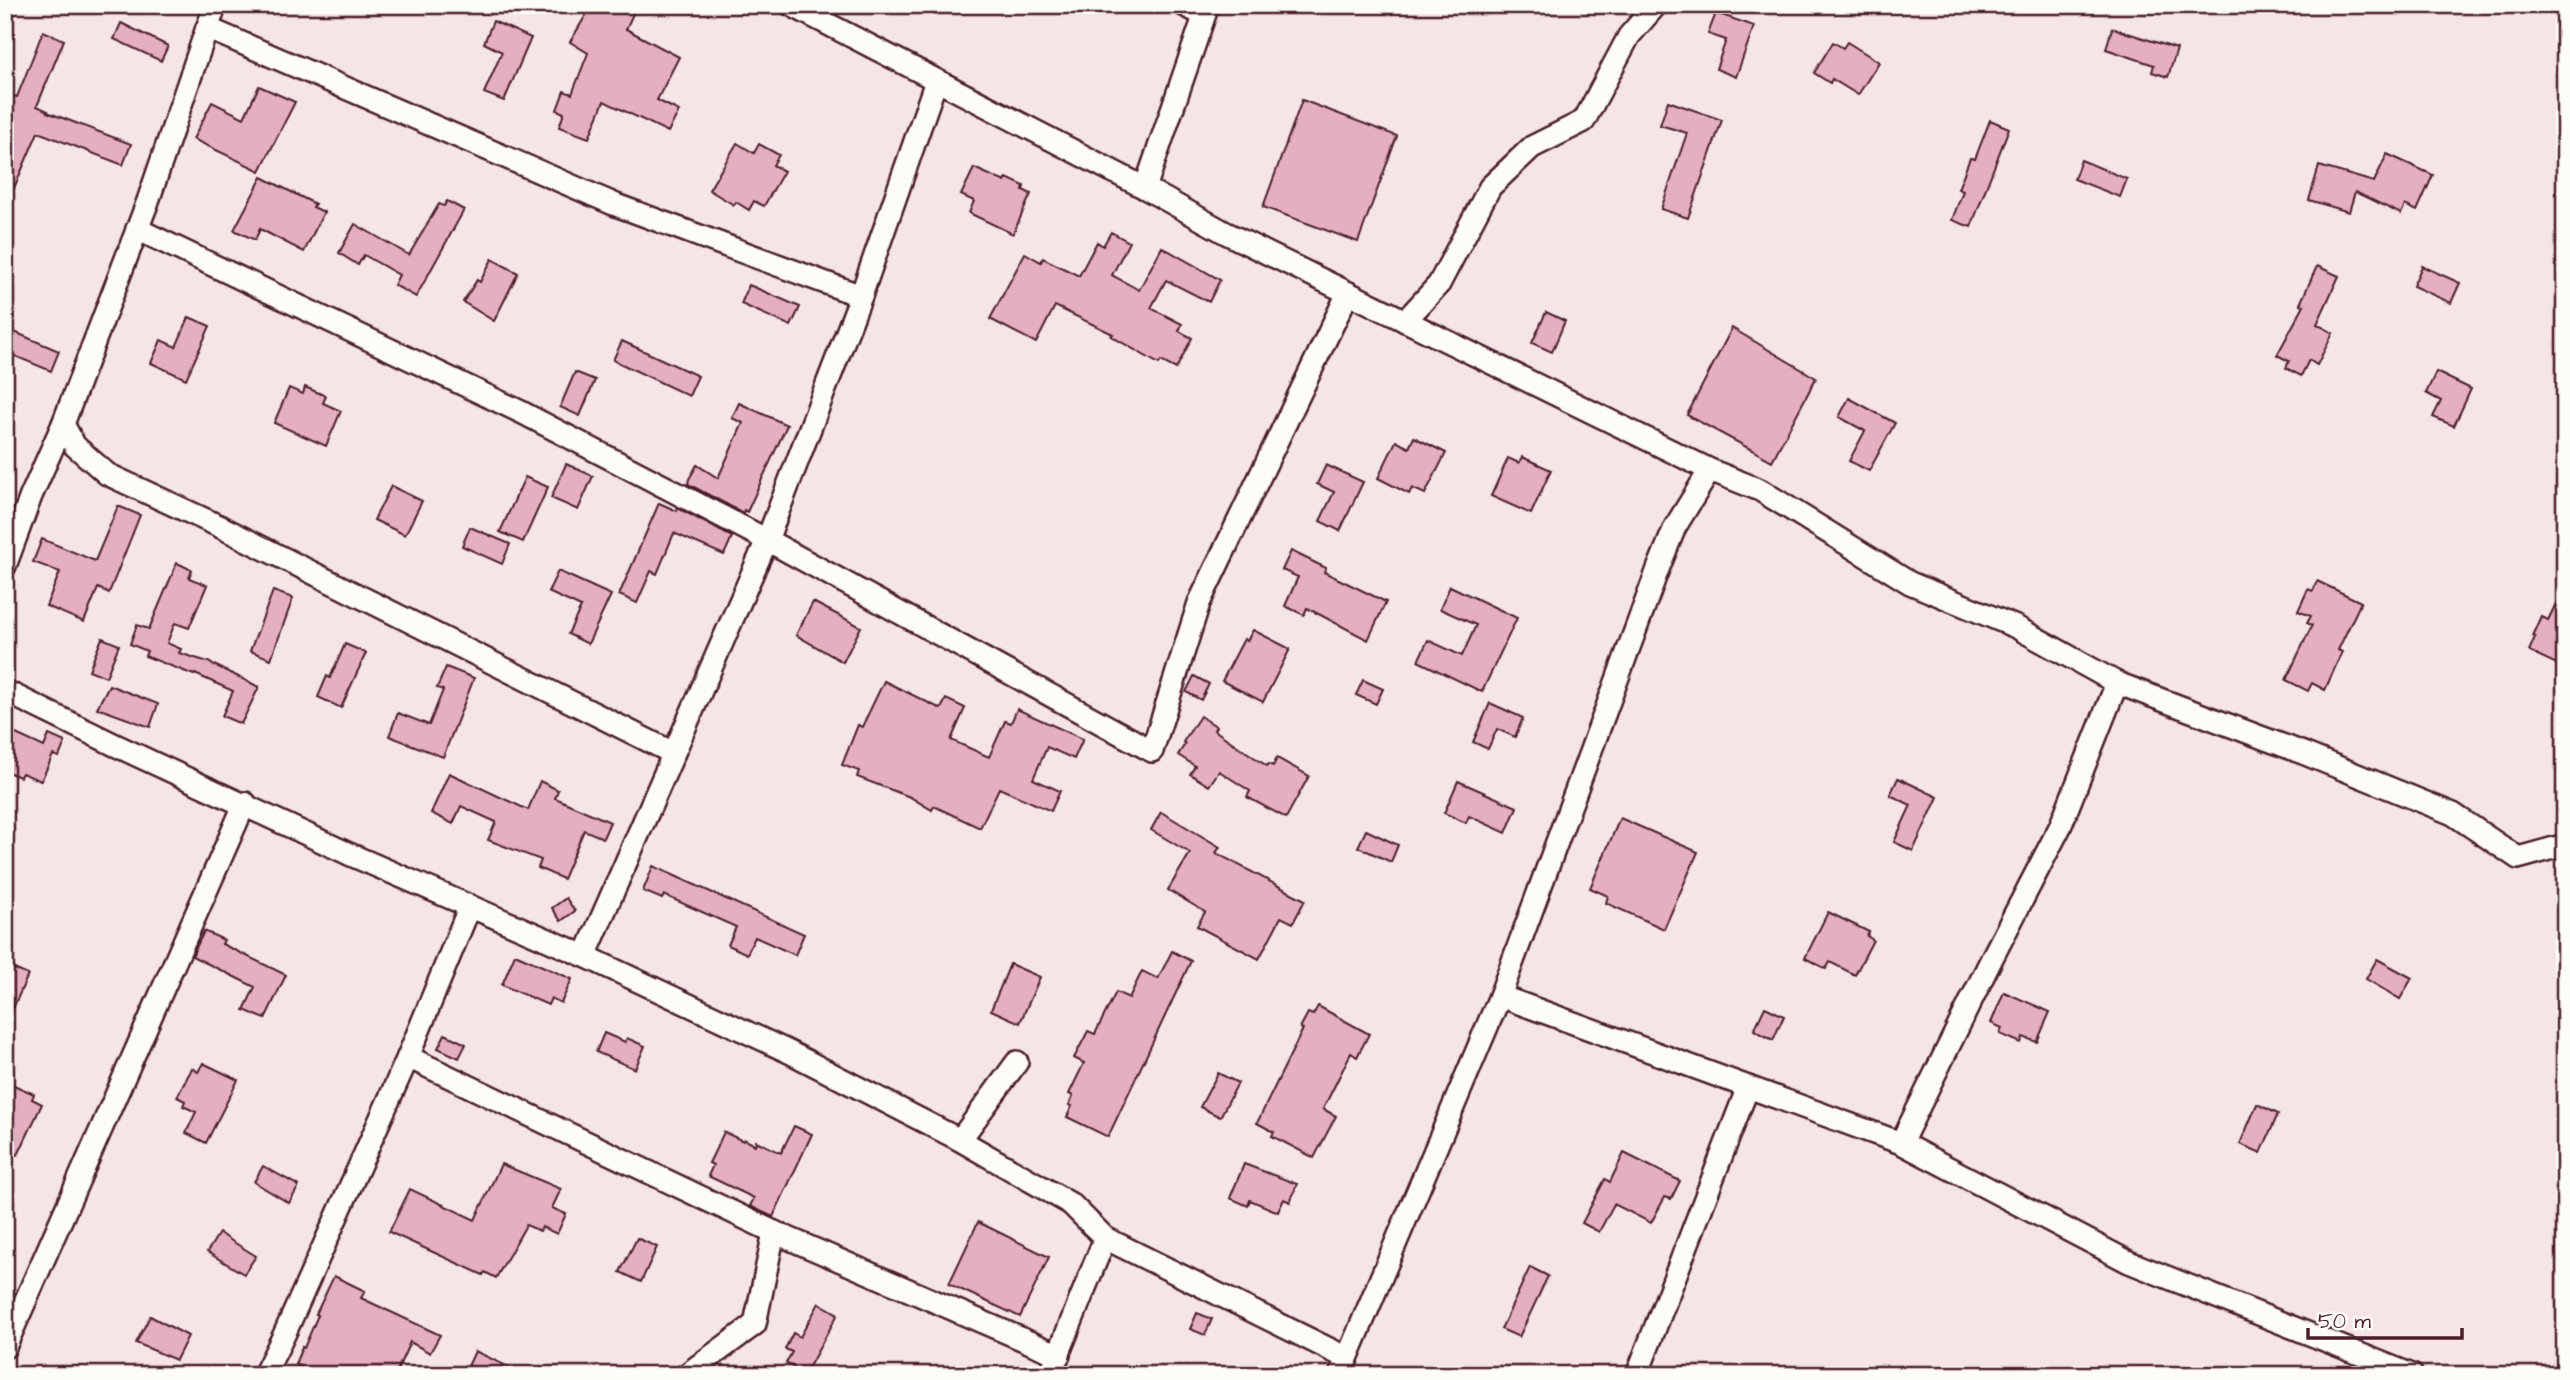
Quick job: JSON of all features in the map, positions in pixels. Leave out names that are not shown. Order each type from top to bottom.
[{"type":"street","points":[[5,566],[31,496],[63,424],[137,229],[216,5]]},
{"type":"street","points":[[791,5],[1146,188],[1215,227],[1710,470],[1760,490],[1910,583],[2016,627],[2117,682],[2453,814],[2518,858],[2565,845]]},
{"type":"street","points":[[1146,188],[1206,10],[1184,5]]},
{"type":"street","points":[[1405,321],[1439,284],[1490,187],[1532,147],[1584,121],[1629,36],[1656,5]]},
{"type":"street","points":[[207,28],[616,205],[861,296]]},
{"type":"street","points":[[585,956],[767,540],[861,296],[936,81]]},
{"type":"street","points":[[137,229],[521,412],[767,540],[1152,751],[1199,603],[1348,293]]},
{"type":"street","points":[[63,424],[75,446],[107,474],[219,526],[673,752]]},
{"type":"street","points":[[5,691],[349,853],[585,956],[789,1052],[960,1140],[1071,1204],[1105,1238],[1344,1366],[1500,996],[1675,527],[1710,470]]},
{"type":"street","points":[[1901,1143],[2060,827],[2117,682]]},
{"type":"street","points":[[5,1347],[245,803]]},
{"type":"street","points":[[264,1375],[408,1057],[470,906]]},
{"type":"street","points":[[1500,996],[1901,1143],[2129,1262],[2412,1375]]},
{"type":"street","points":[[408,1057],[774,1232],[1059,1354]]},
{"type":"street","points":[[960,1140],[1017,1062]]},
{"type":"street","points":[[1637,1375],[1748,1087]]},
{"type":"street","points":[[685,1375],[755,1324],[774,1232]]},
{"type":"street","points":[[1050,1375],[1105,1238]]},
{"type":"building","points":[[592,5],[637,5],[626,29],[679,57],[657,100],[679,111],[668,132],[604,101],[589,138],[559,127],[564,113],[557,110],[564,91],[572,94],[588,53],[570,42]]},
{"type":"building","points":[[1716,13],[1754,26],[1736,77],[1716,69],[1726,40],[1708,34]]},
{"type":"building","points":[[493,21],[531,38],[504,101],[484,93],[502,52],[484,43]]},
{"type":"building","points":[[121,23],[168,46],[161,61],[114,39]]},
{"type":"building","points":[[2112,28],[2177,49],[2168,77],[2152,72],[2154,65],[2106,49]]},
{"type":"building","points":[[43,31],[64,40],[37,106],[131,144],[123,165],[38,132],[5,209],[5,94],[17,97]]},
{"type":"building","points":[[1833,42],[1843,48],[1847,42],[1879,62],[1858,95],[1832,79],[1830,83],[1814,73]]},
{"type":"building","points":[[259,86],[295,102],[260,171],[193,139],[212,102],[244,118]]},
{"type":"building","points":[[1302,100],[1397,136],[1358,242],[1263,207]]},
{"type":"building","points":[[1668,101],[1722,120],[1688,218],[1661,209],[1687,133],[1660,125]]},
{"type":"building","points":[[1990,120],[2009,128],[1971,227],[1952,220],[1963,191],[1958,189],[1970,158],[1975,159]]},
{"type":"building","points":[[737,143],[754,153],[759,144],[779,155],[773,165],[784,171],[764,206],[754,201],[749,210],[736,202],[734,205],[709,190]]},
{"type":"building","points":[[2387,154],[2433,175],[2417,211],[2405,205],[2401,214],[2355,192],[2349,212],[2309,200],[2319,166],[2374,182]]},
{"type":"building","points":[[2081,160],[2127,179],[2120,197],[2074,179]]},
{"type":"building","points":[[974,168],[1005,182],[1007,178],[1024,186],[1023,190],[1031,194],[1013,234],[969,213],[974,201],[961,195]]},
{"type":"building","points":[[262,177],[315,204],[313,207],[324,212],[304,252],[260,229],[255,240],[234,230]]},
{"type":"building","points":[[447,201],[464,210],[416,297],[394,285],[399,275],[364,255],[358,265],[339,253],[355,224],[409,255],[439,204],[444,206]]},
{"type":"building","points":[[1111,232],[1129,242],[1112,275],[1139,290],[1162,247],[1220,280],[1209,302],[1166,280],[1151,308],[1182,324],[1179,331],[1192,338],[1176,369],[1161,361],[1159,364],[1111,336],[1113,334],[1055,306],[1036,343],[990,319],[1025,253],[1041,262],[1043,258],[1079,276],[1097,242],[1103,246]]},
{"type":"building","points":[[492,259],[518,273],[494,321],[463,302],[477,280],[480,282]]},
{"type":"building","points":[[2317,266],[2339,276],[2317,324],[2333,333],[2317,365],[2309,360],[2301,376],[2286,368],[2289,361],[2277,355],[2304,305],[2300,304]]},
{"type":"building","points":[[2422,266],[2460,283],[2451,303],[2413,286]]},
{"type":"building","points":[[749,285],[800,307],[791,326],[741,304]]},
{"type":"building","points":[[1546,312],[1565,321],[1552,352],[1532,343]]},
{"type":"building","points":[[189,317],[210,326],[186,379],[151,363],[161,340],[176,347]]},
{"type":"building","points":[[1732,328],[1816,378],[1772,461],[1687,415]]},
{"type":"building","points":[[12,331],[59,351],[51,371],[5,352]]},
{"type":"building","points":[[622,341],[698,376],[689,396],[613,360]]},
{"type":"building","points":[[575,372],[595,380],[580,416],[560,407]]},
{"type":"building","points":[[2436,372],[2471,389],[2454,426],[2433,417],[2441,401],[2426,393]]},
{"type":"building","points":[[305,387],[326,396],[323,403],[341,411],[326,446],[274,423],[289,388],[303,394]]},
{"type":"building","points":[[1849,398],[1895,423],[1869,471],[1849,461],[1865,431],[1839,417]]},
{"type":"building","points":[[739,403],[787,425],[747,512],[744,510],[743,513],[688,484],[697,465],[718,478],[743,423],[732,418]]},
{"type":"building","points":[[1414,437],[1446,453],[1425,494],[1412,488],[1409,494],[1378,478],[1396,441],[1409,448]]},
{"type":"building","points":[[1522,457],[1551,470],[1531,514],[1491,496],[1508,458],[1519,463]]},
{"type":"building","points":[[566,464],[593,476],[578,510],[551,498]]},
{"type":"building","points":[[1326,465],[1363,482],[1340,531],[1320,521],[1334,492],[1317,484]]},
{"type":"building","points":[[525,477],[548,487],[523,542],[500,532]]},
{"type":"building","points":[[391,486],[422,501],[405,535],[374,520]]},
{"type":"building","points":[[659,503],[677,511],[678,508],[732,537],[724,555],[674,533],[657,574],[651,571],[637,603],[619,595]]},
{"type":"building","points":[[118,506],[140,515],[109,593],[98,588],[84,622],[46,606],[60,572],[33,562],[42,539],[95,561]]},
{"type":"building","points":[[470,527],[510,544],[502,564],[462,546]]},
{"type":"building","points":[[1291,551],[1326,568],[1324,572],[1386,602],[1368,640],[1307,608],[1304,615],[1285,606],[1298,577],[1282,570]]},
{"type":"building","points":[[177,563],[192,570],[189,578],[207,585],[189,628],[175,623],[167,643],[181,649],[179,653],[208,662],[259,687],[241,724],[222,716],[233,691],[145,656],[147,651],[130,644],[137,625],[149,629]]},
{"type":"building","points":[[558,571],[611,595],[588,644],[568,634],[581,607],[548,592]]},
{"type":"building","points":[[2317,581],[2361,602],[2338,650],[2342,652],[2325,690],[2312,683],[2308,691],[2286,680],[2312,625],[2307,623],[2311,616],[2298,611],[2308,589],[2313,591]]},
{"type":"building","points":[[2565,585],[2565,668],[2529,651],[2541,616],[2548,620]]},
{"type":"building","points":[[1450,586],[1517,618],[1482,692],[1418,661],[1428,640],[1462,656],[1476,625],[1440,609]]},
{"type":"building","points":[[273,591],[293,598],[271,659],[250,651]]},
{"type":"building","points":[[813,602],[861,627],[843,662],[796,635]]},
{"type":"building","points":[[1253,630],[1290,649],[1263,702],[1222,681],[1244,639],[1247,641]]},
{"type":"building","points":[[102,638],[119,645],[106,677],[89,670]]},
{"type":"building","points":[[345,644],[366,653],[341,708],[318,697]]},
{"type":"building","points":[[446,667],[474,678],[443,757],[389,736],[398,713],[429,725],[443,690],[437,688]]},
{"type":"building","points":[[1194,676],[1209,684],[1201,700],[1186,692]]},
{"type":"building","points":[[1363,680],[1383,689],[1376,704],[1356,695]]},
{"type":"building","points":[[884,681],[941,709],[946,699],[965,708],[951,740],[989,757],[1005,721],[1011,723],[1017,709],[1083,739],[1074,759],[1047,747],[1033,779],[1060,791],[1051,811],[999,788],[980,828],[934,806],[932,810],[910,797],[857,777],[859,771],[842,765],[858,725],[862,727]]},
{"type":"building","points":[[109,685],[158,704],[150,727],[97,708]]},
{"type":"building","points":[[1490,703],[1523,718],[1515,737],[1497,729],[1488,749],[1473,742]]},
{"type":"building","points":[[1200,716],[1216,726],[1214,730],[1267,766],[1273,766],[1277,758],[1309,776],[1286,818],[1247,797],[1250,791],[1219,771],[1209,786],[1190,774],[1195,766],[1178,755]]},
{"type":"building","points":[[5,729],[44,747],[49,735],[65,742],[59,757],[53,755],[41,781],[22,773],[20,777],[5,771]]},
{"type":"building","points":[[449,773],[528,810],[540,781],[558,790],[555,798],[610,822],[603,838],[584,830],[563,879],[538,868],[541,860],[488,840],[496,822],[461,806],[453,824],[431,813]]},
{"type":"building","points":[[1898,778],[1938,797],[1913,851],[1894,842],[1911,805],[1890,795]]},
{"type":"building","points":[[1458,781],[1517,807],[1506,833],[1469,816],[1466,823],[1444,813]]},
{"type":"building","points":[[1161,812],[1220,847],[1216,853],[1305,900],[1293,923],[1281,917],[1259,959],[1197,926],[1205,912],[1168,890],[1190,853],[1151,830]]},
{"type":"building","points":[[1620,818],[1698,852],[1664,929],[1606,903],[1608,896],[1590,888]]},
{"type":"building","points":[[1366,830],[1398,845],[1391,862],[1358,847]]},
{"type":"building","points":[[653,866],[804,934],[795,955],[755,937],[747,954],[728,945],[736,927],[664,895],[662,899],[643,891]]},
{"type":"building","points":[[566,898],[575,911],[561,921],[552,908]]},
{"type":"building","points":[[1828,912],[1869,932],[1867,936],[1873,940],[1855,975],[1830,962],[1826,969],[1805,958]]},
{"type":"building","points":[[204,931],[224,940],[222,944],[286,975],[265,1019],[244,1010],[255,987],[192,956]]},
{"type":"building","points":[[1172,951],[1191,961],[1108,1137],[1067,1117],[1073,1096],[1069,1094],[1084,1063],[1074,1058],[1088,1031],[1095,1034],[1116,992],[1129,998],[1142,971],[1158,979]]},
{"type":"building","points":[[515,954],[572,979],[561,1003],[551,998],[548,1005],[502,985]]},
{"type":"building","points":[[2377,959],[2412,978],[2400,999],[2366,979]]},
{"type":"building","points":[[1010,964],[1040,977],[1020,1023],[991,1010]]},
{"type":"building","points":[[5,965],[28,975],[5,1026]]},
{"type":"building","points":[[2004,992],[2050,1012],[2037,1042],[2023,1037],[2021,1043],[2000,1034],[2002,1028],[1991,1023]]},
{"type":"building","points":[[1318,1006],[1369,1034],[1357,1057],[1351,1053],[1323,1109],[1336,1116],[1314,1158],[1272,1136],[1274,1132],[1257,1123],[1303,1029],[1300,1028],[1308,1013],[1313,1015]]},
{"type":"building","points":[[1765,1007],[1784,1016],[1773,1040],[1754,1030]]},
{"type":"building","points":[[604,1033],[625,1042],[627,1038],[645,1046],[635,1069],[596,1052]]},
{"type":"building","points":[[445,1034],[466,1044],[459,1058],[438,1048]]},
{"type":"building","points":[[203,1063],[238,1080],[206,1143],[186,1133],[196,1112],[183,1106],[185,1101],[177,1097],[192,1068],[198,1072]]},
{"type":"building","points":[[1218,1073],[1238,1083],[1220,1117],[1200,1107]]},
{"type":"building","points":[[5,1081],[34,1094],[32,1099],[42,1104],[18,1155],[5,1150]]},
{"type":"building","points":[[2257,1104],[2278,1114],[2261,1153],[2240,1144]]},
{"type":"building","points":[[794,1126],[812,1134],[773,1217],[750,1206],[754,1198],[708,1176],[713,1165],[709,1163],[724,1132],[755,1145],[756,1141],[781,1153]]},
{"type":"building","points":[[1624,1153],[1680,1181],[1671,1199],[1665,1197],[1651,1223],[1614,1204],[1599,1232],[1582,1223],[1605,1179],[1610,1182]]},
{"type":"building","points":[[501,1164],[561,1189],[552,1208],[566,1214],[557,1234],[542,1227],[540,1231],[526,1225],[496,1278],[485,1272],[483,1275],[389,1232],[410,1189],[475,1220]]},
{"type":"building","points":[[1244,1164],[1297,1184],[1290,1202],[1284,1199],[1278,1212],[1250,1200],[1248,1206],[1230,1198]]},
{"type":"building","points":[[263,1166],[299,1186],[289,1203],[254,1182]]},
{"type":"building","points":[[978,1222],[1049,1257],[1020,1317],[949,1284]]},
{"type":"building","points":[[219,1233],[256,1256],[244,1274],[207,1252]]},
{"type":"building","points":[[637,1238],[657,1247],[641,1282],[620,1272]]},
{"type":"building","points":[[1530,1267],[1548,1276],[1519,1337],[1501,1329]]},
{"type":"building","points":[[334,1276],[365,1291],[361,1298],[440,1335],[430,1353],[410,1342],[395,1375],[318,1375],[295,1364]]},
{"type":"building","points":[[819,1303],[838,1314],[805,1374],[786,1363],[792,1352],[785,1349],[793,1333],[800,1337]]},
{"type":"building","points":[[1197,1313],[1212,1319],[1205,1335],[1190,1329]]},
{"type":"building","points":[[150,1316],[188,1336],[176,1360],[136,1343]]},
{"type":"building","points":[[475,1351],[525,1375],[464,1375]]}]
